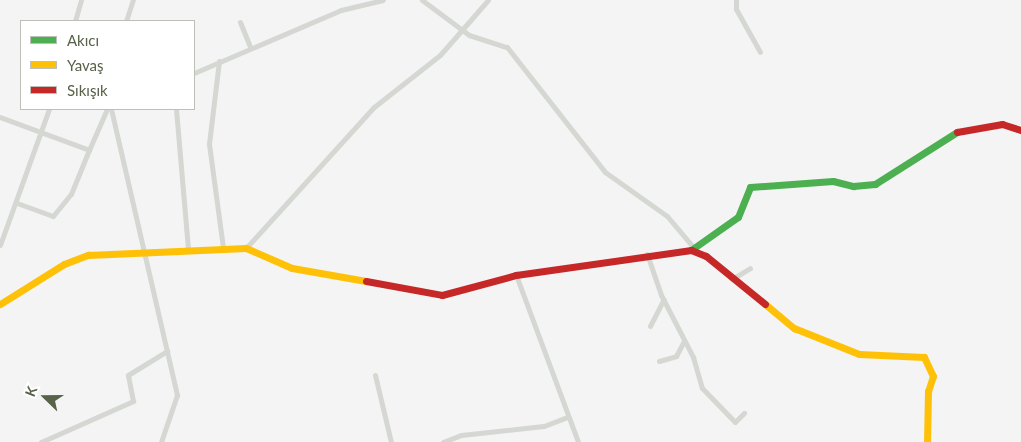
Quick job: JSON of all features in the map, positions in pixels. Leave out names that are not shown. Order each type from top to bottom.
[{"type":"street","points":[[75,20],[81,0]]},
{"type":"street","points":[[126,20],[133,0]]},
{"type":"street","points":[[195,73],[250,47],[346,8],[383,0]]},
{"type":"street","points":[[422,0],[461,29],[507,47],[604,172],[667,216],[693,249],[794,328],[840,348],[924,358],[933,376],[928,391],[927,442]]},
{"type":"street","points":[[246,248],[356,126],[440,55],[488,0]]},
{"type":"street","points":[[736,0],[736,9],[760,52]]},
{"type":"street","points":[[240,22],[250,47]]},
{"type":"street","points":[[219,61],[209,144],[223,247]]},
{"type":"street","points":[[0,245],[17,203],[49,110]]},
{"type":"street","points":[[17,203],[53,216],[71,194],[107,110]]},
{"type":"street","points":[[111,110],[177,394],[161,442]]},
{"type":"street","points":[[176,110],[188,250]]},
{"type":"street","points":[[0,117],[41,134],[89,150]]},
{"type":"street","points":[[0,304],[64,264],[88,256],[145,254],[223,247],[246,248],[292,268],[442,295],[516,275],[647,254],[693,249],[738,217],[744,193],[750,187],[834,181],[854,186],[875,184],[963,128],[1002,124],[1021,130]]},
{"type":"street","points":[[647,254],[702,388],[735,422],[744,413]]},
{"type":"street","points":[[732,279],[750,268]]},
{"type":"street","points":[[516,275],[578,442]]},
{"type":"street","points":[[650,326],[664,299]]},
{"type":"street","points":[[659,361],[676,356],[684,341]]},
{"type":"street","points":[[41,442],[133,400],[128,375],[167,352]]},
{"type":"street","points":[[375,375],[391,442]]},
{"type":"street","points":[[443,442],[461,435],[544,426],[568,417]]},
{"type":"traffic: fast","points":[[691,250],[738,217],[750,187],[833,181],[853,186],[875,184],[957,132]]},
{"type":"traffic: slow","points":[[0,304],[64,264],[88,255],[246,248],[292,268],[366,281]]},
{"type":"traffic: slow","points":[[765,304],[794,328],[859,354],[924,357],[933,376],[928,391],[927,442]]},
{"type":"traffic: jam","points":[[957,132],[1002,124],[1021,130]]},
{"type":"traffic: jam","points":[[366,281],[442,295],[516,275],[691,250],[706,256],[765,304]]}]
